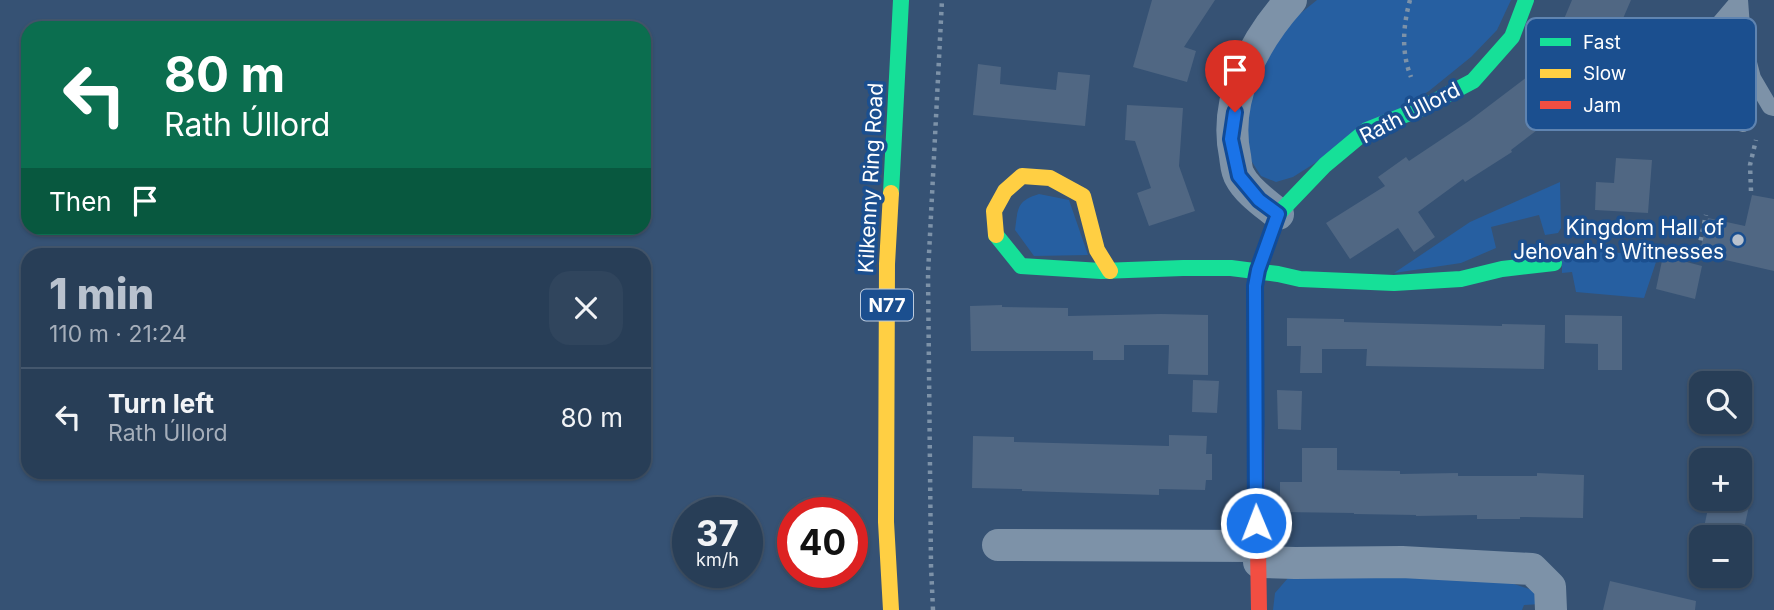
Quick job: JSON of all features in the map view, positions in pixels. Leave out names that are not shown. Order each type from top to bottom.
[{"type":"street","name":"Kilkenny Ring Road","points":[[891,610],[886,522],[887,264],[901,0]]},
{"type":"street","name":"Rath Úllord","points":[[1259,610],[1255,286],[1278,214],[1325,165],[1367,130],[1422,108],[1473,81],[1512,37],[1526,0]]},
{"type":"street","points":[[1278,4],[1238,85],[1231,139],[1239,176],[1259,200],[1278,214]]},
{"type":"street","points":[[1110,271],[1097,250],[1083,196],[1049,178],[1022,176],[1005,191],[994,211],[996,235],[1021,266],[1110,271],[1230,268],[1258,270],[1300,279],[1394,283],[1461,279],[1502,269],[1554,263]]},
{"type":"street","points":[[998,545],[1258,554],[1295,563],[1402,562],[1532,569],[1550,587],[1551,610]]},
{"type":"lane","points":[[1724,18],[1739,0]]},
{"type":"lane","points":[[1739,0],[1741,18]]},
{"type":"lane","points":[[1756,82],[1770,107],[1774,108]]},
{"type":"path","points":[[933,610],[928,274],[943,0]]},
{"type":"path","points":[[1410,0],[1404,39],[1405,58],[1422,108]]},
{"type":"path","points":[[1697,257],[1706,215]]},
{"type":"shaded area","points":[[1317,0],[1511,0],[1497,30],[1471,57],[1429,91],[1293,177],[1276,182],[1261,176],[1243,148],[1252,80],[1281,29]]},
{"type":"shaded area","points":[[1560,182],[1561,228],[1558,233],[1545,235],[1539,215],[1491,227],[1496,248],[1461,263],[1394,273],[1470,222]]},
{"type":"shaded area","points":[[1039,194],[1069,200],[1088,255],[1034,256],[1015,230],[1022,203]]},
{"type":"shaded area","points":[[1571,249],[1658,256],[1644,298],[1576,292],[1572,272],[1562,273],[1562,254]]},
{"type":"shaded area","points":[[1435,577],[1511,583],[1535,591],[1541,604],[1524,605],[1522,610],[1273,610],[1275,593],[1288,578]]},
{"type":"building","points":[[1152,0],[1215,0],[1184,47],[1196,51],[1187,82],[1133,67]]},
{"type":"building","points":[[1572,0],[1631,0],[1623,18],[1564,18]]},
{"type":"building","points":[[978,64],[1001,67],[1000,84],[1056,90],[1058,72],[1090,75],[1085,126],[973,115]]},
{"type":"building","points":[[1526,78],[1526,130],[1537,130],[1511,150],[1512,152],[1465,182],[1463,179],[1418,212],[1435,237],[1414,252],[1398,228],[1350,259],[1326,223],[1385,186],[1378,177],[1406,157],[1409,161],[1469,121]]},
{"type":"building","points":[[1127,105],[1183,108],[1179,166],[1195,211],[1149,226],[1137,193],[1151,188],[1135,141],[1125,140]]},
{"type":"building","points":[[1616,158],[1652,160],[1648,213],[1595,210],[1596,182],[1614,183]]},
{"type":"building","name":"Kingdom Hall of Jehovah's Witnesses","points":[[1752,195],[1774,199],[1774,271],[1699,254],[1708,218],[1745,226]]},
{"type":"building","points":[[1663,256],[1702,266],[1695,299],[1656,289]]},
{"type":"building","points":[[970,306],[1068,308],[1068,316],[1208,315],[1208,375],[1168,374],[1169,345],[1124,345],[1124,360],[1093,360],[1093,351],[971,351]]},
{"type":"building","points":[[1565,315],[1622,316],[1622,370],[1598,370],[1598,344],[1565,343]]},
{"type":"building","points":[[1287,318],[1344,319],[1344,322],[1545,325],[1544,369],[1366,366],[1367,349],[1322,349],[1322,373],[1300,373],[1301,346],[1287,346]]},
{"type":"building","points":[[1193,380],[1219,381],[1217,413],[1192,412]]},
{"type":"building","points":[[1277,390],[1302,391],[1301,430],[1278,429]]},
{"type":"building","points":[[1169,435],[1207,436],[1206,454],[1212,454],[1212,480],[1206,480],[1205,490],[1159,489],[1159,495],[972,488],[973,436],[1014,437],[1014,442],[1169,446]]},
{"type":"building","points":[[1302,448],[1337,448],[1337,470],[1400,471],[1400,474],[1458,473],[1458,476],[1537,476],[1537,473],[1584,475],[1583,518],[1477,519],[1477,515],[1280,512],[1280,482],[1302,482]]},
{"type":"building","points":[[1707,511],[1748,511],[1745,525],[1705,525]]},
{"type":"building","points":[[1610,581],[1696,601],[1695,610],[1603,610]]},
{"type":"traffic: fast","points":[[891,193],[901,0]]},
{"type":"traffic: fast","points":[[1255,361],[1255,286],[1278,214],[1325,165],[1367,130],[1422,108],[1473,81],[1512,37],[1526,0]]},
{"type":"traffic: fast","points":[[996,235],[1021,266],[1101,271],[1231,268],[1300,279],[1394,283],[1461,279],[1502,269],[1554,263]]},
{"type":"traffic: slow","points":[[996,235],[994,211],[1005,191],[1022,176],[1050,178],[1083,196],[1097,250],[1110,271]]},
{"type":"traffic: slow","points":[[891,193],[887,264],[886,522],[891,610]]},
{"type":"traffic: jam","points":[[1255,361],[1259,610]]},
{"type":"place","name":"Kingdom Hall of Jehovah's Witnesses","points":[[1738,240]]},
{"type":"route","points":[[1235,112],[1231,139],[1239,176],[1259,200],[1278,214],[1255,286],[1256,523]]}]
